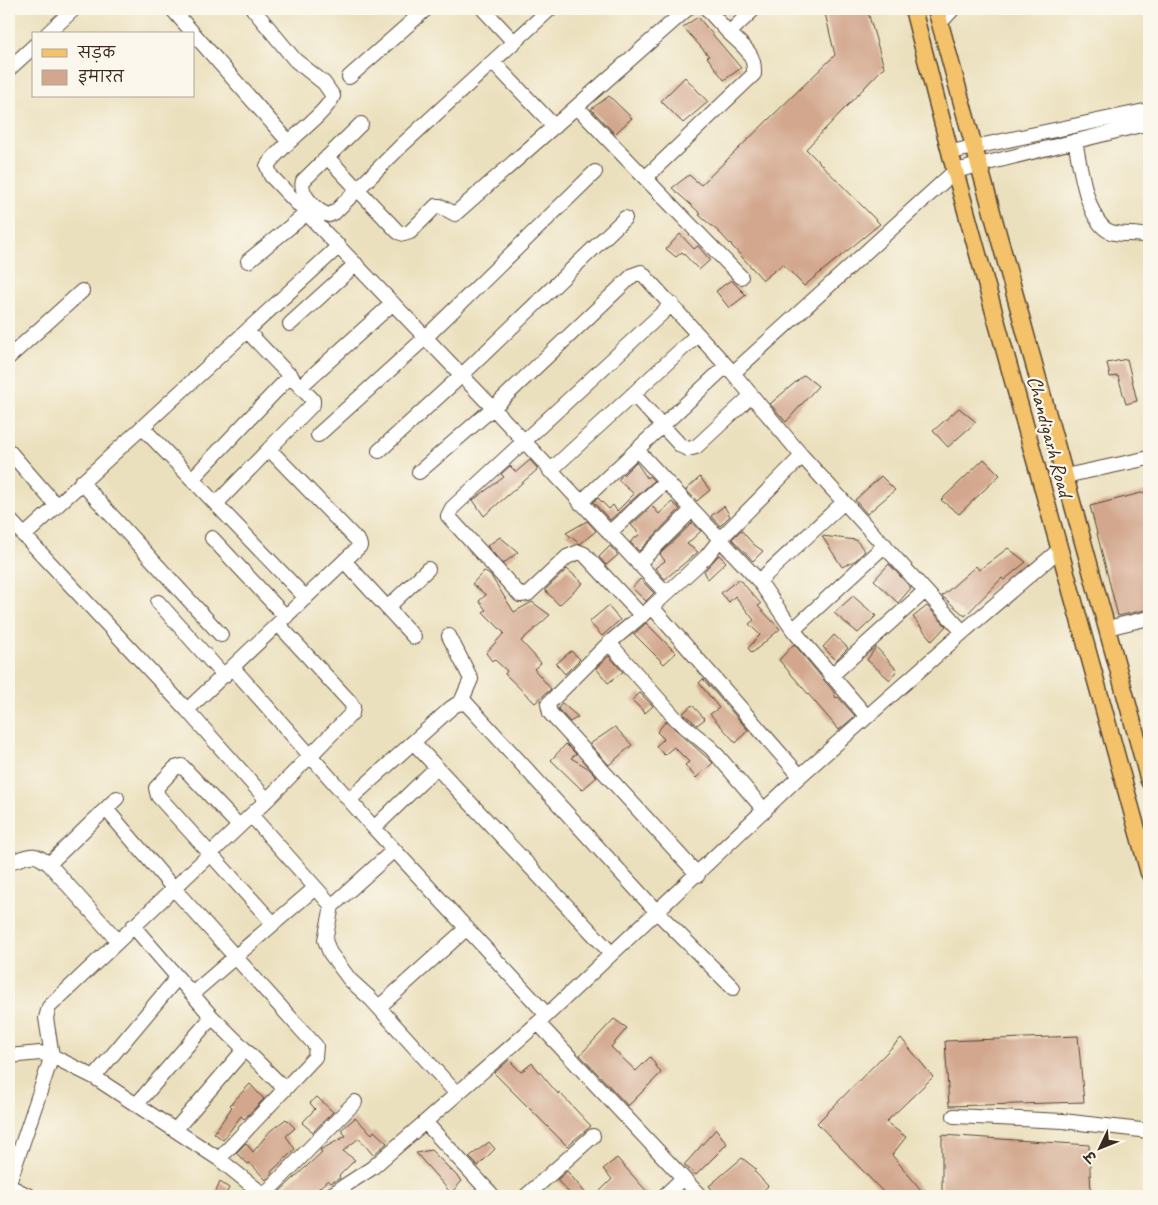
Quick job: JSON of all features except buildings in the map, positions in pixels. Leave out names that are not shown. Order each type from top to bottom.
[{"type":"main road","name":"Chandigarh Road","points":[[913,9],[955,171],[1149,873]]},
{"type":"main road","name":"Chandigarh Road","points":[[938,16],[1149,781]]},
{"type":"street","points":[[49,32],[74,9]]},
{"type":"street","points":[[172,9],[192,32]]},
{"type":"street","points":[[253,9],[295,60],[324,83],[333,96],[321,111],[288,141],[271,160],[267,166],[268,170],[666,594]]},
{"type":"street","points":[[350,78],[426,9]]},
{"type":"street","points":[[483,9],[514,42]]},
{"type":"street","points":[[361,124],[303,181],[301,187],[303,192],[323,213],[329,215],[358,189],[401,146],[550,9]]},
{"type":"street","points":[[328,157],[398,232],[404,234],[410,232],[436,206],[440,206],[455,214],[687,9]]},
{"type":"street","points":[[644,178],[747,83],[754,74],[755,62],[748,50],[707,9]]},
{"type":"street","points":[[729,33],[754,9]]},
{"type":"street","points":[[938,16],[953,9]]},
{"type":"street","points":[[195,35],[288,141]]},
{"type":"street","points":[[9,68],[32,48]]},
{"type":"street","points":[[493,62],[555,127]]},
{"type":"street","points":[[577,107],[741,277]]},
{"type":"street","points":[[951,152],[1149,110]]},
{"type":"street","points":[[580,503],[662,425],[729,370],[955,171],[1149,123]]},
{"type":"street","points":[[1075,142],[1093,214],[1113,233],[1142,234],[1149,238]]},
{"type":"street","points":[[318,435],[425,338],[595,172]]},
{"type":"street","points":[[248,261],[307,213]]},
{"type":"street","points":[[379,451],[462,375],[625,218]]},
{"type":"street","points":[[24,536],[340,246]]},
{"type":"street","points":[[290,324],[356,264]]},
{"type":"street","points":[[419,472],[493,408],[637,272],[644,273],[802,456],[963,632]]},
{"type":"street","points":[[9,357],[82,291]]},
{"type":"street","points":[[301,386],[393,303]]},
{"type":"street","points":[[672,304],[452,508],[448,516],[520,595],[528,594],[567,557],[579,552],[584,554],[647,611],[800,776]]},
{"type":"street","points":[[216,504],[313,404],[313,400],[301,386],[247,330]]},
{"type":"street","points":[[550,470],[697,335]]},
{"type":"street","points":[[192,479],[291,375]]},
{"type":"street","points":[[633,394],[681,446],[688,449],[696,447],[751,396]]},
{"type":"street","points":[[142,428],[306,598]]},
{"type":"street","points":[[187,710],[358,550],[359,542],[270,449]]},
{"type":"street","points":[[637,450],[759,581],[793,630],[867,717]]},
{"type":"street","points":[[9,451],[56,505]]},
{"type":"street","points":[[698,875],[547,708],[551,700],[609,643],[706,557],[721,538],[802,456]]},
{"type":"street","points":[[1065,476],[1149,458]]},
{"type":"street","points":[[81,482],[221,635]]},
{"type":"street","points":[[609,533],[665,482]]},
{"type":"street","points":[[759,581],[844,502]]},
{"type":"street","points":[[638,564],[692,510]]},
{"type":"street","points":[[9,519],[187,710],[267,800]]},
{"type":"street","points":[[29,1196],[9,1185],[52,1056],[46,1012],[133,926],[267,800],[349,718],[353,707],[212,538]]},
{"type":"street","points":[[793,630],[885,545]]},
{"type":"street","points":[[329,1196],[372,1168],[543,1019],[698,875],[800,776],[963,632],[1060,550]]},
{"type":"street","points":[[345,562],[414,637]]},
{"type":"street","points":[[387,608],[428,569]]},
{"type":"street","points":[[831,676],[925,591]]},
{"type":"street","points":[[158,602],[311,756],[374,828],[467,928],[543,1019],[700,1196]]},
{"type":"street","points":[[1107,628],[1149,618]]},
{"type":"street","points":[[349,800],[451,708],[462,702],[471,679],[449,636]]},
{"type":"street","points":[[609,643],[677,720],[711,748],[765,811]]},
{"type":"street","points":[[462,702],[470,706],[657,912],[734,988]]},
{"type":"street","points":[[413,742],[611,954]]},
{"type":"street","points":[[239,826],[187,769],[178,766],[156,788],[156,792],[210,855],[273,923]]},
{"type":"street","points":[[374,828],[436,768]]},
{"type":"street","points":[[48,864],[117,798]]},
{"type":"street","points":[[106,809],[174,889],[316,1046],[315,1057],[219,1159]]},
{"type":"street","points":[[251,815],[332,906]]},
{"type":"street","points":[[394,850],[332,906],[326,933],[327,946],[350,980],[379,1007],[457,1094]]},
{"type":"street","points":[[9,862],[27,855],[38,856],[48,864],[118,941]]},
{"type":"street","points":[[192,994],[315,888]]},
{"type":"street","points":[[133,926],[212,1017],[285,1089]]},
{"type":"street","points":[[379,1007],[467,928]]},
{"type":"street","points":[[94,1077],[177,978]]},
{"type":"street","points":[[137,1104],[212,1017]]},
{"type":"street","points":[[176,1129],[244,1050]]},
{"type":"street","points":[[9,1056],[40,1053],[52,1056],[94,1077],[176,1129],[219,1159],[265,1196],[354,1102]]},
{"type":"street","points":[[954,1116],[1063,1121],[1149,1131]]},
{"type":"street","points":[[425,1122],[493,1196]]},
{"type":"street","points":[[526,1196],[593,1136]]},
{"type":"street","points":[[664,1196],[683,1178]]}]
